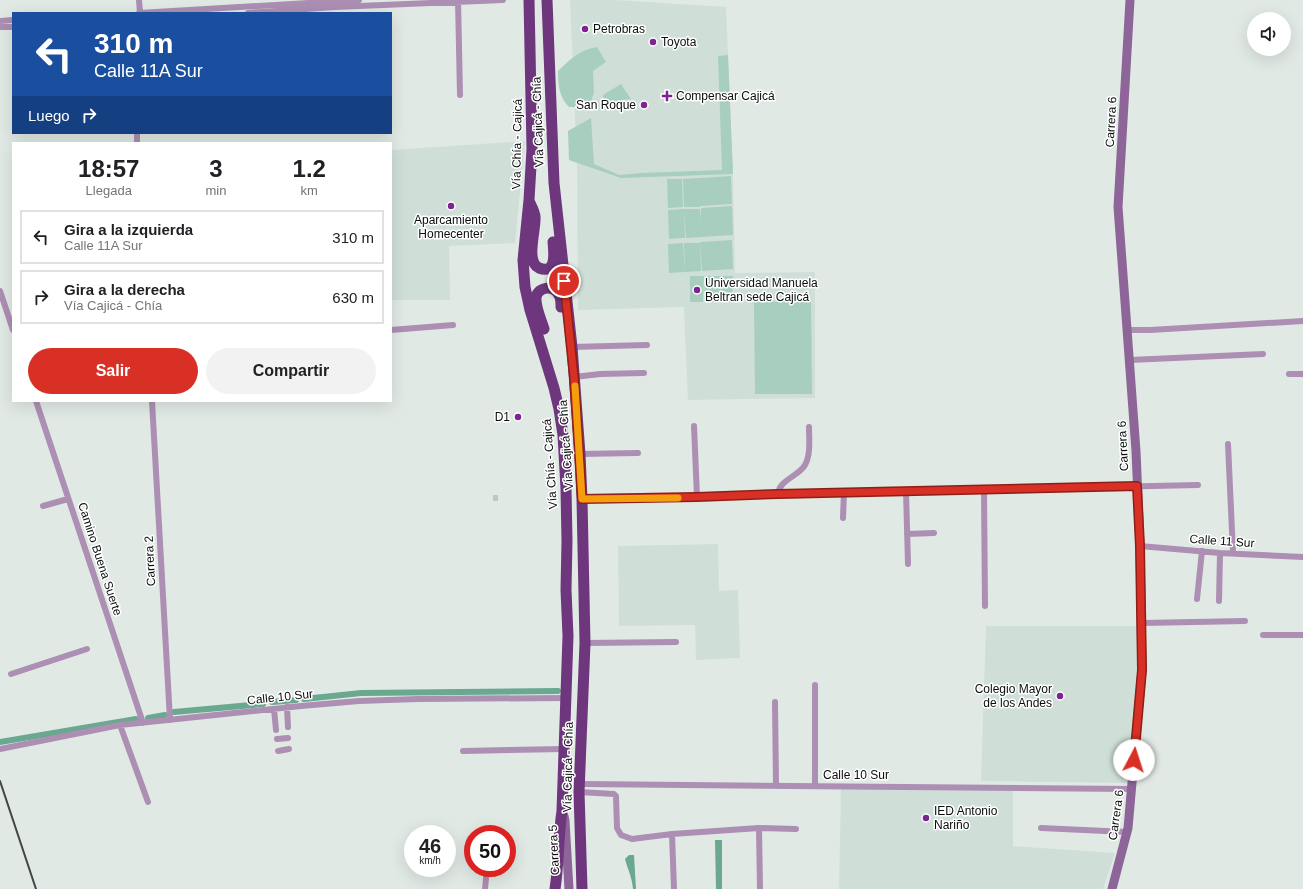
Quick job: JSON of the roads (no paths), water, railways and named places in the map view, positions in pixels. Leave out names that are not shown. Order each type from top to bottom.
[{"type":"highway","name":"Vía Chía - Cajicá","points":[[529,0],[532,150],[524,260],[525,287],[530,310],[554,388],[563,435],[567,541],[566,590],[568,636],[562,810],[555,889]]},
{"type":"highway","name":"Vía Cajicá - Chía","points":[[547,0],[554,183],[571,343],[582,499],[585,643],[579,788],[582,889]]},
{"type":"highway","points":[[529,200],[535,217],[532,261],[535,266],[546,268],[551,266],[554,261],[545,144],[551,133]]},
{"type":"highway","points":[[547,365],[550,350],[536,304],[536,296],[545,288],[550,288],[558,294],[565,332],[571,343]]},
{"type":"main road","name":"Carrera 6","points":[[1112,889],[1127,832],[1142,670],[1140,546],[1137,486],[1130,360],[1118,207],[1130,0]]},
{"type":"main road","name":"Carrera 5","points":[[562,810],[565,821],[568,889]]},
{"type":"street","points":[[139,0],[139,12]]},
{"type":"street","points":[[335,4],[359,0]]},
{"type":"street","points":[[165,12],[335,4],[503,0]]},
{"type":"street","points":[[458,1],[460,95]]},
{"type":"street","points":[[252,12],[268,8]]},
{"type":"street","points":[[0,21],[12,20]]},
{"type":"street","points":[[0,28],[12,27]]},
{"type":"street","points":[[0,291],[12,327]]},
{"type":"street","points":[[1127,330],[1303,321]]},
{"type":"street","points":[[392,330],[453,325]]},
{"type":"street","points":[[571,343],[647,345]]},
{"type":"street","points":[[1130,360],[1263,354]]},
{"type":"street","points":[[574,377],[600,374],[644,373]]},
{"type":"street","points":[[1288,374],[1303,374]]},
{"type":"street","name":"Camino Buena Suerte","points":[[36,402],[143,723]]},
{"type":"street","name":"Carrera 2","points":[[152,402],[170,720]]},
{"type":"street","points":[[694,426],[697,497]]},
{"type":"street","points":[[778,494],[780,486],[800,470],[805,464],[809,446],[809,427]]},
{"type":"street","points":[[1228,444],[1233,553]]},
{"type":"street","points":[[580,454],[638,452]]},
{"type":"street","points":[[582,499],[1198,485]]},
{"type":"street","points":[[984,490],[985,606]]},
{"type":"street","points":[[906,491],[908,564]]},
{"type":"street","points":[[843,518],[844,492]]},
{"type":"street","points":[[43,506],[68,499]]},
{"type":"street","points":[[907,534],[934,533]]},
{"type":"street","name":"Calle 11 Sur","points":[[1140,546],[1220,553],[1303,557]]},
{"type":"street","points":[[1197,599],[1202,551]]},
{"type":"street","points":[[1219,601],[1220,553]]},
{"type":"street","points":[[1142,623],[1245,621]]},
{"type":"street","points":[[1263,635],[1303,635]]},
{"type":"street","points":[[585,643],[676,642]]},
{"type":"street","points":[[11,674],[87,649]]},
{"type":"street","points":[[815,685],[815,786]]},
{"type":"street","name":"Calle 10 Sur","points":[[0,749],[120,725],[287,707],[359,701],[447,698],[565,698]]},
{"type":"street","points":[[775,702],[776,786]]},
{"type":"street","points":[[274,709],[276,727],[288,724],[287,707]]},
{"type":"street","points":[[120,725],[148,802]]},
{"type":"street","points":[[277,739],[288,738]]},
{"type":"street","points":[[278,751],[289,749]]},
{"type":"street","points":[[463,752],[564,750]]},
{"type":"street","name":"Calle 10 Sur","points":[[579,788],[815,786],[1132,789]]},
{"type":"street","points":[[579,788],[614,794],[616,801],[615,811],[617,828],[621,836],[632,839],[672,834],[759,828],[796,829]]},
{"type":"street","points":[[759,828],[760,889]]},
{"type":"street","points":[[1041,828],[1127,832]]},
{"type":"street","points":[[672,834],[674,889]]},
{"type":"street","points":[[485,889],[486,877]]},
{"type":"waterway","points":[[304,699],[361,693],[558,691]]},
{"type":"waterway","points":[[272,702],[296,700]]},
{"type":"waterway","points":[[174,712],[263,704]]},
{"type":"waterway","points":[[148,718],[165,715]]},
{"type":"waterway","points":[[0,742],[136,719]]},
{"type":"tunnel","points":[[493,498],[498,498]]},
{"type":"railway","points":[[0,781],[36,889]]},
{"type":"place","name":"Petrobras","points":[[585,29]]},
{"type":"place","name":"Toyota","points":[[653,42]]},
{"type":"place","name":"Compensar Cajicá","points":[[667,96]]},
{"type":"place","name":"San Roque","points":[[644,105]]},
{"type":"place","name":"Aparcamiento Homecenter","points":[[451,206]]},
{"type":"place","name":"Universidad Manuela Beltran sede Cajicá","points":[[697,290]]},
{"type":"place","name":"D1","points":[[518,417]]},
{"type":"place","name":"Colegio Mayor de los Andes","points":[[1060,696]]},
{"type":"place","name":"IED Antonio Nariño","points":[[926,818]]}]
